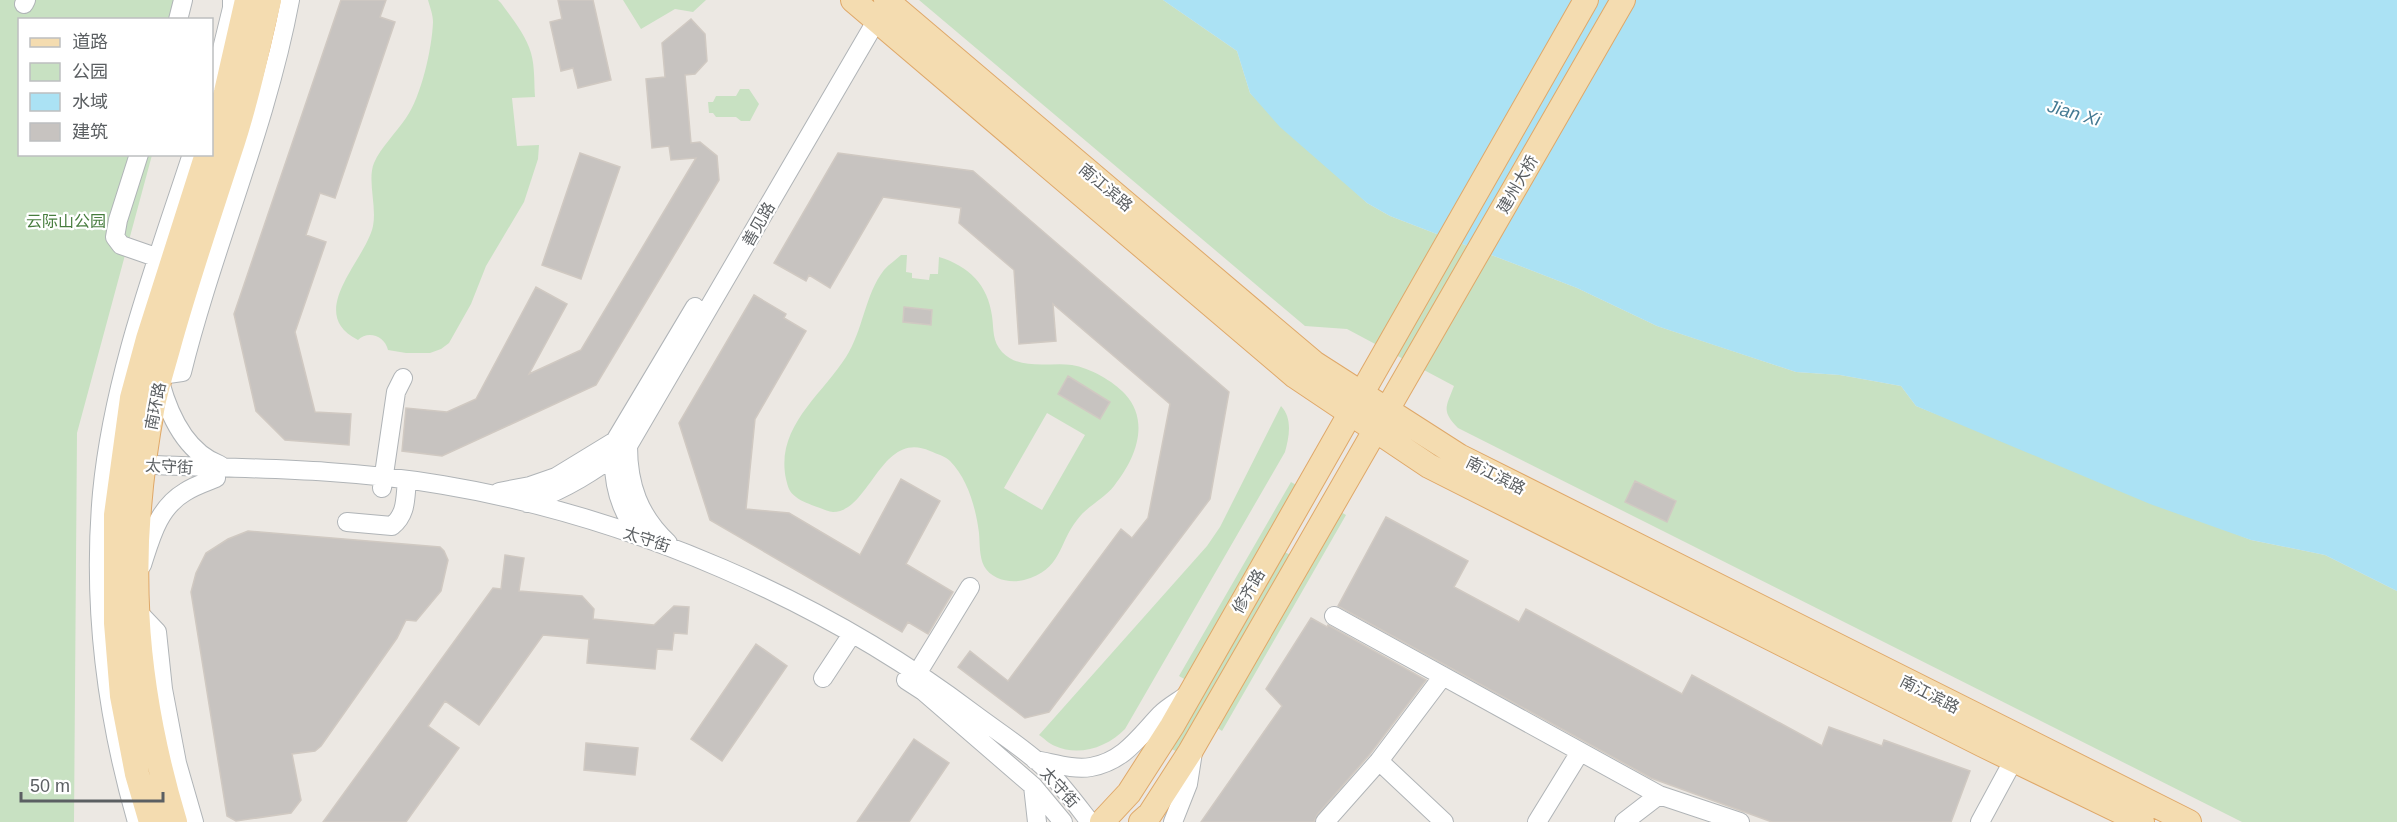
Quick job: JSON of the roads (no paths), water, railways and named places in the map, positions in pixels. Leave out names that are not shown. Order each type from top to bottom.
[{"type":"main road","points":[[213,138],[247,0]]},
{"type":"main road","name":"南环路","points":[[151,822],[137,774],[122,696],[118,644],[116,515],[133,470],[153,404],[184,290],[231,151],[255,64],[268,0]]},
{"type":"main road","name":"建州大桥","points":[[1383,353],[1586,0]]},
{"type":"main road","name":"建州大桥","points":[[1411,368],[1623,0]]},
{"type":"main road","name":"南江滨路","points":[[875,6],[1314,363],[1355,403],[1381,420],[1459,456],[2019,750],[2142,822]]},
{"type":"main road","name":"南环路","points":[[175,822],[159,769],[140,662],[135,586],[137,518],[133,470],[132,398],[166,260],[206,156]]},
{"type":"main road","name":"修齐路","points":[[1101,822],[1129,794],[1191,692],[1383,353]]},
{"type":"main road","name":"修齐路","points":[[1141,822],[1150,814],[1194,744],[1411,368]]},
{"type":"main road","name":"南江滨路","points":[[2019,750],[2189,822]]},
{"type":"street","points":[[178,18],[183,0]]},
{"type":"street","points":[[213,86],[232,0]]},
{"type":"street","points":[[135,586],[154,527],[164,510],[184,492],[221,473],[196,452],[167,408],[160,379],[182,372],[193,329],[263,111],[290,0]]},
{"type":"street","name":"善见路","points":[[619,448],[875,6]]},
{"type":"street","points":[[138,156],[118,220],[115,237],[121,245],[166,260]]},
{"type":"street","points":[[137,822],[124,778],[105,678],[99,616],[102,493],[125,372],[166,260],[192,156]]},
{"type":"street","points":[[383,483],[396,392],[403,378]]},
{"type":"street","points":[[492,494],[530,486],[556,477],[619,448]]},
{"type":"street","points":[[508,509],[573,484],[619,448]]},
{"type":"street","points":[[619,448],[615,484],[620,504],[628,519],[642,536],[664,549]]},
{"type":"street","points":[[619,448],[639,507],[664,549]]},
{"type":"street","name":"太守街","points":[[133,470],[221,473],[324,470],[383,483],[492,494],[531,501],[642,536]]},
{"type":"street","points":[[348,522],[392,526],[400,520],[404,510],[407,486]]},
{"type":"street","name":"太守街","points":[[407,486],[531,514],[664,549],[769,603],[849,639],[914,678],[934,683],[1034,759],[1067,792],[1090,822]]},
{"type":"street","points":[[914,678],[970,587]]},
{"type":"street","points":[[136,611],[157,632],[163,689],[173,742],[194,822]]},
{"type":"street","points":[[1334,616],[1659,795],[1740,822]]},
{"type":"street","points":[[823,678],[849,639]]},
{"type":"street","points":[[1325,822],[1379,761],[1443,676]]},
{"type":"street","name":"太守街","points":[[914,678],[923,690],[1033,786],[1063,822]]},
{"type":"street","points":[[1034,759],[1067,766],[1090,767],[1114,760],[1127,752],[1162,713],[1191,692]]},
{"type":"street","points":[[1173,822],[1188,784],[1194,744]]},
{"type":"street","points":[[1980,822],[2019,750]]},
{"type":"street","points":[[1537,822],[1580,752]]},
{"type":"street","points":[[1379,761],[1444,822]]},
{"type":"street","points":[[1033,786],[1038,822]]},
{"type":"street","points":[[1624,822],[1659,795]]},
{"type":"water","name":"Jian Xi","points":[[1163,0],[2397,0],[2397,591],[2325,555],[2251,540],[2150,504],[1916,406],[1901,386],[1840,375],[1796,372],[1714,345],[1657,326],[1577,288],[1390,216],[1367,203],[1280,127],[1250,93],[1237,51]]},
{"type":"park label","name":"云际山公园","points":[[66,221]]}]
